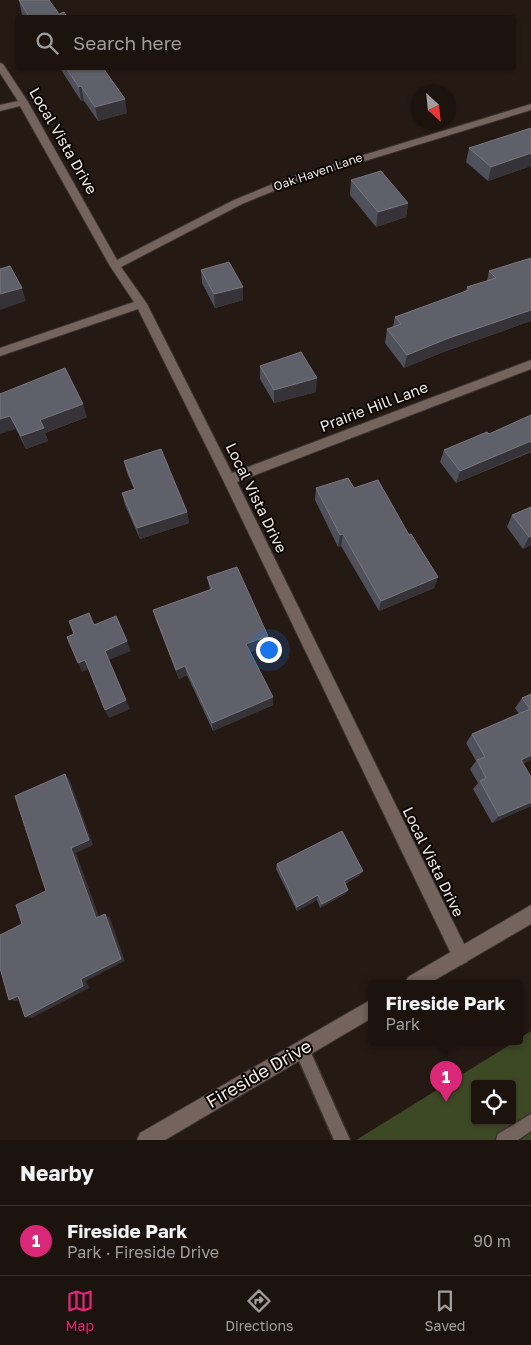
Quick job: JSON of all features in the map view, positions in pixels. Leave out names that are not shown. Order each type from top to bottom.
[{"type":"street","name":"Local Vista Drive","points":[[0,66],[23,102],[116,266],[141,304],[229,480],[460,956]]},
{"type":"street","points":[[0,108],[23,102]]},
{"type":"street","name":"Oak Haven Lane","points":[[116,266],[238,202],[288,181],[531,107]]},
{"type":"street","points":[[0,352],[141,304]]},
{"type":"street","name":"Prairie Hill Lane","points":[[229,480],[531,364]]},
{"type":"street","points":[[419,980],[531,914]]},
{"type":"street","name":"Fireside Drive","points":[[147,1140],[368,1010]]},
{"type":"lane","points":[[302,1049],[342,1140]]},
{"type":"lane","points":[[504,1140],[531,1122]]},
{"type":"green space","points":[[531,1031],[531,1140],[356,1140],[510,1045],[523,1045],[523,1036]]},
{"type":"building","points":[[19,0],[49,0],[59,14],[64,12],[66,15],[28,15]]},
{"type":"building","points":[[67,70],[104,70],[125,99],[95,107],[81,86],[79,87]]},
{"type":"building","points":[[531,128],[531,153],[491,167],[469,148]]},
{"type":"building","points":[[381,171],[408,203],[378,212],[351,180]]},
{"type":"building","points":[[531,258],[531,310],[449,338],[407,355],[387,329],[401,324],[395,317],[469,290],[467,287],[496,278],[489,271]]},
{"type":"building","points":[[229,262],[243,287],[214,294],[201,270]]},
{"type":"building","points":[[10,266],[22,288],[0,294],[0,269]]},
{"type":"building","points":[[301,352],[317,378],[274,390],[260,366]]},
{"type":"building","points":[[65,368],[83,404],[40,420],[44,428],[21,436],[10,416],[0,419],[0,394]]},
{"type":"building","points":[[531,415],[531,441],[460,471],[444,450],[487,432],[489,434]]},
{"type":"building","points":[[161,449],[187,512],[137,528],[122,493],[135,489],[124,461]]},
{"type":"building","points":[[348,478],[354,488],[378,480],[409,535],[411,534],[438,577],[381,601],[343,534],[340,535],[316,488]]},
{"type":"building","points":[[531,507],[531,536],[529,537],[512,515]]},
{"type":"building","points":[[237,567],[268,636],[246,644],[273,697],[212,723],[185,666],[176,670],[153,610],[212,589],[207,577]]},
{"type":"building","points":[[89,613],[94,625],[116,616],[127,641],[105,651],[126,700],[105,710],[85,660],[78,663],[67,637],[74,634],[69,621]]},
{"type":"building","points":[[531,694],[531,755],[521,760],[531,777],[531,802],[499,816],[480,781],[486,778],[477,760],[485,757],[472,734],[530,709],[522,698]]},
{"type":"building","points":[[65,774],[89,840],[71,848],[96,918],[105,914],[121,959],[81,979],[83,986],[25,1017],[18,996],[9,1000],[0,968],[0,935],[22,924],[16,905],[46,891],[15,796]]},
{"type":"building","points":[[342,831],[363,871],[344,881],[348,890],[322,904],[318,895],[297,907],[277,864]]},
{"type":"place","name":"Fireside Park","points":[[446,1102]]}]
